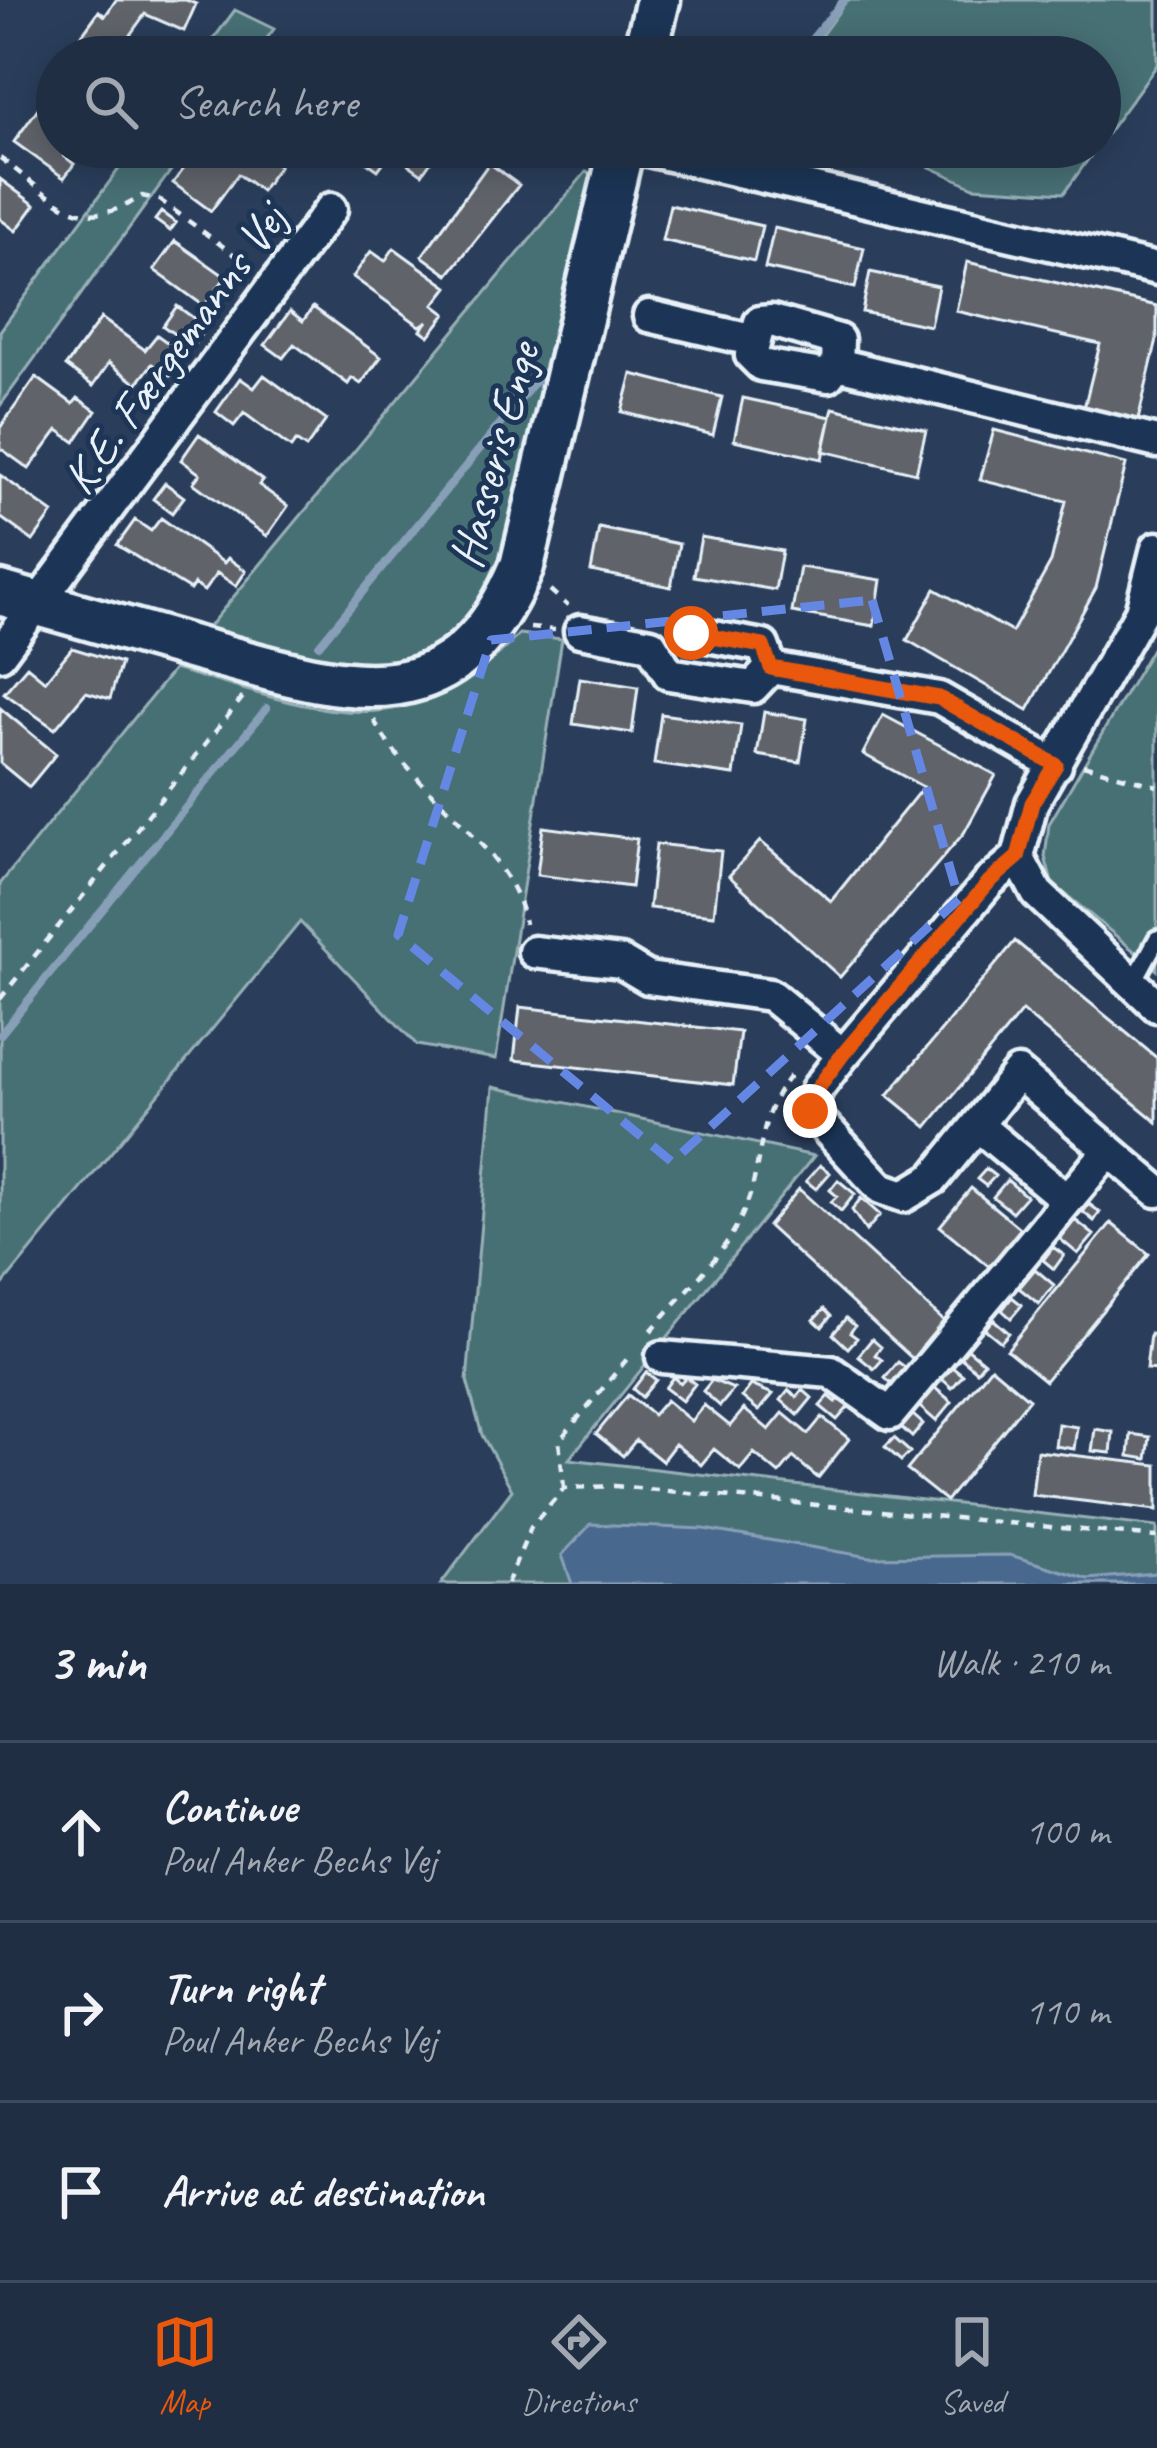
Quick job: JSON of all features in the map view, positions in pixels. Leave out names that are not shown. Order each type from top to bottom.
[{"type":"street","points":[[649,36],[658,0]]},
{"type":"street","name":"Hasseris Enge","points":[[20,599],[357,689],[440,669],[502,613],[524,556],[617,168]]},
{"type":"street","points":[[725,168],[1157,269]]},
{"type":"street","name":"K.E. Færgemanns Vej","points":[[0,653],[20,599],[275,285],[331,208]]},
{"type":"street","points":[[650,316],[751,340]]},
{"type":"street","points":[[760,322],[826,333],[838,340],[837,364],[828,376],[816,378],[761,365],[751,355],[751,340],[760,322]]},
{"type":"street","points":[[837,364],[1157,442]]},
{"type":"street","points":[[1157,548],[1141,612],[1032,803],[1018,857],[833,1046],[810,1111],[881,1188],[904,1196],[934,1178],[1018,1073],[1157,1191]]},
{"type":"street","points":[[580,632],[651,644],[669,674],[753,687],[771,668]]},
{"type":"street","points":[[691,633],[763,646],[771,668]]},
{"type":"street","points":[[771,668],[939,698],[1060,758]]},
{"type":"street","points":[[1018,857],[1036,893],[1157,1006]]},
{"type":"street","points":[[534,952],[621,962],[648,978],[770,995],[833,1046]]},
{"type":"street","points":[[977,1125],[1066,1201]]},
{"type":"street","points":[[662,1358],[831,1372],[890,1414],[1109,1150]]},
{"type":"lane","points":[[1132,985],[1157,939]]},
{"type":"path","points":[[0,158],[74,211],[93,217],[112,215],[142,196],[160,200],[275,285]]},
{"type":"path","points":[[492,625],[580,632],[568,605],[524,556]]},
{"type":"path","points":[[0,999],[241,700],[261,667]]},
{"type":"path","points":[[357,689],[389,749],[520,893],[534,952]]},
{"type":"path","points":[[1060,758],[1157,786]]},
{"type":"path","points":[[508,1584],[531,1527],[564,1488],[559,1441],[733,1234],[746,1208],[767,1106],[833,1046]]},
{"type":"path","points":[[564,1488],[615,1486],[1157,1537]]},
{"type":"highlighted area","points":[[872,600],[959,899],[672,1162],[398,935],[491,640]]},
{"type":"green space","points":[[847,0],[1157,0],[1157,65],[1121,114],[1121,36],[821,36]]},
{"type":"green space","points":[[235,10],[274,29],[269,36],[216,36]]},
{"type":"green space","points":[[120,168],[173,168],[0,406],[0,331]]},
{"type":"green space","points":[[932,168],[1082,168],[1064,193],[974,187]]},
{"type":"green space","points":[[586,172],[597,176],[506,557],[482,608],[455,637],[423,654],[389,663],[315,658],[206,630]]},
{"type":"green space","points":[[519,634],[562,639],[496,1059],[417,1045],[300,922],[0,1288],[0,884],[174,669],[314,707],[356,712],[396,709],[437,696],[477,672]]},
{"type":"green space","points":[[1157,640],[1157,970],[1052,883],[1045,857],[1049,824]]},
{"type":"green space","points":[[493,1087],[814,1156],[569,1459],[1157,1527],[1157,1584],[441,1584],[512,1490],[482,1435],[467,1381]]},
{"type":"water","points":[[591,1524],[704,1529],[869,1557],[1010,1555],[1088,1579],[1157,1573],[1157,1584],[572,1584],[562,1555]]},
{"type":"building","points":[[116,0],[196,4],[184,31],[145,14],[131,36],[81,36],[99,11],[105,16]]},
{"type":"building","points":[[36,111],[36,158],[14,142]]},
{"type":"building","points":[[50,168],[71,168],[64,178]]},
{"type":"building","points":[[184,168],[278,168],[261,191],[238,174],[211,211],[173,183]]},
{"type":"building","points":[[485,168],[496,168],[519,185],[448,275],[422,256]]},
{"type":"building","points":[[0,179],[35,205],[16,231],[0,219]]},
{"type":"building","points":[[670,205],[762,226],[754,261],[662,240]]},
{"type":"building","points":[[161,212],[176,223],[170,231],[155,220]]},
{"type":"building","points":[[774,228],[864,248],[855,288],[765,268]]},
{"type":"building","points":[[175,241],[226,277],[204,306],[154,270]]},
{"type":"building","points":[[394,248],[448,287],[434,305],[446,314],[429,336],[421,330],[428,321],[420,326],[353,277],[371,251],[385,261]]},
{"type":"building","points":[[967,262],[1157,306],[1157,339],[1138,420],[1084,408],[1100,344],[956,311]]},
{"type":"building","points":[[870,272],[938,286],[930,326],[862,312]]},
{"type":"building","points":[[177,306],[206,327],[192,347],[163,326]]},
{"type":"building","points":[[313,307],[381,357],[361,384],[352,378],[348,384],[294,344],[283,358],[265,345],[290,311],[303,321]]},
{"type":"building","points":[[101,318],[145,350],[157,335],[185,355],[170,376],[152,364],[137,384],[109,363],[93,386],[66,366]]},
{"type":"building","points":[[632,374],[722,397],[713,435],[622,412]]},
{"type":"building","points":[[264,375],[326,420],[306,448],[296,441],[291,448],[244,413],[234,426],[216,412],[240,378],[254,388]]},
{"type":"building","points":[[36,377],[73,404],[78,398],[96,411],[75,442],[58,430],[29,469],[0,448],[0,428]]},
{"type":"building","points":[[743,398],[831,417],[822,459],[734,440]]},
{"type":"building","points":[[833,408],[926,430],[916,473],[823,451]]},
{"type":"building","points":[[994,430],[1126,464],[1096,588],[1028,710],[907,640],[935,589],[1012,632],[1051,562],[1066,501],[980,480]]},
{"type":"building","points":[[199,434],[263,480],[259,485],[288,506],[267,536],[193,483],[200,474],[181,460]]},
{"type":"building","points":[[0,475],[53,513],[33,541],[0,517]]},
{"type":"building","points":[[165,483],[184,497],[172,513],[153,499]]},
{"type":"building","points":[[161,518],[224,563],[228,558],[246,571],[236,586],[217,573],[204,591],[194,584],[190,590],[117,545],[135,520],[151,531]]},
{"type":"building","points":[[599,528],[679,544],[671,587],[591,571]]},
{"type":"building","points":[[701,537],[782,551],[775,590],[694,576]]},
{"type":"building","points":[[800,567],[881,580],[874,626],[792,612]]},
{"type":"building","points":[[72,648],[121,663],[110,699],[86,692],[55,729],[4,693],[27,666],[45,681]]},
{"type":"building","points":[[580,678],[638,687],[632,733],[573,724]]},
{"type":"building","points":[[0,708],[56,754],[29,787],[0,763]]},
{"type":"building","points":[[764,712],[807,719],[800,762],[757,755]]},
{"type":"building","points":[[661,714],[741,725],[734,775],[654,764]]},
{"type":"building","points":[[883,715],[996,775],[964,833],[840,977],[729,876],[760,841],[831,901],[923,787],[863,754]]},
{"type":"building","points":[[543,827],[637,839],[631,887],[537,875]]},
{"type":"building","points":[[656,844],[721,851],[714,915],[649,908]]},
{"type":"building","points":[[1015,941],[1157,1058],[1157,1122],[1022,1011],[927,1127],[888,1095]]},
{"type":"building","points":[[520,1007],[740,1032],[733,1085],[514,1060]]},
{"type":"building","points":[[820,1165],[830,1173],[816,1189],[806,1181]]},
{"type":"building","points":[[986,1169],[995,1176],[986,1186],[977,1179]]},
{"type":"building","points":[[838,1180],[855,1194],[841,1211],[831,1202],[837,1196],[830,1190]]},
{"type":"building","points":[[1007,1180],[1026,1196],[1012,1212],[993,1197]]},
{"type":"building","points":[[971,1188],[1023,1231],[992,1269],[940,1226]]},
{"type":"building","points":[[799,1189],[946,1323],[914,1360],[768,1226]]},
{"type":"building","points":[[861,1198],[880,1215],[866,1231],[852,1210]]},
{"type":"building","points":[[1089,1204],[1100,1212],[1094,1221],[1083,1212]]},
{"type":"building","points":[[1075,1220],[1094,1235],[1078,1254],[1060,1239]]},
{"type":"building","points":[[1111,1223],[1149,1254],[1045,1381],[1007,1350]]},
{"type":"building","points":[[1053,1247],[1064,1255],[1054,1269],[1043,1260]]},
{"type":"building","points":[[1035,1269],[1054,1285],[1039,1304],[1019,1288]]},
{"type":"building","points":[[1012,1297],[1022,1305],[1011,1318],[1002,1310]]},
{"type":"building","points":[[824,1309],[831,1316],[822,1327],[814,1320]]},
{"type":"building","points":[[846,1318],[855,1326],[850,1333],[857,1338],[848,1348],[833,1334]]},
{"type":"building","points":[[993,1319],[1009,1333],[1001,1342],[985,1329]]},
{"type":"building","points":[[1150,1334],[1157,1335],[1157,1370],[1146,1369]]},
{"type":"building","points":[[872,1339],[881,1347],[875,1355],[882,1360],[874,1369],[858,1356]]},
{"type":"building","points":[[967,1348],[984,1362],[977,1371],[960,1357]]},
{"type":"building","points":[[898,1362],[909,1370],[895,1387],[885,1378]]},
{"type":"building","points":[[953,1367],[963,1375],[952,1388],[942,1379]]},
{"type":"building","points":[[991,1367],[1029,1399],[946,1501],[907,1470]]},
{"type":"building","points":[[646,1372],[656,1380],[642,1397],[633,1389]]},
{"type":"building","points":[[673,1377],[680,1383],[686,1377],[695,1384],[682,1401],[665,1388]]},
{"type":"building","points":[[712,1380],[734,1389],[720,1406],[703,1391]]},
{"type":"building","points":[[751,1385],[773,1394],[759,1411],[742,1397]]},
{"type":"building","points":[[935,1388],[952,1402],[936,1421],[919,1406]]},
{"type":"building","points":[[789,1390],[797,1397],[803,1390],[812,1398],[798,1415],[781,1400]]},
{"type":"building","points":[[628,1395],[653,1415],[666,1400],[691,1421],[704,1405],[730,1426],[744,1409],[769,1430],[783,1413],[808,1434],[822,1417],[849,1439],[818,1478],[793,1457],[779,1474],[754,1453],[740,1470],[714,1449],[701,1465],[675,1444],[662,1461],[636,1440],[623,1456],[596,1434]]},
{"type":"building","points":[[842,1395],[852,1403],[837,1420],[820,1406],[829,1396],[836,1402]]},
{"type":"building","points":[[913,1415],[923,1424],[912,1437],[901,1427]]},
{"type":"building","points":[[1058,1424],[1077,1427],[1074,1449],[1055,1446]]},
{"type":"building","points":[[1095,1429],[1113,1432],[1111,1453],[1092,1451]]},
{"type":"building","points":[[1131,1434],[1150,1437],[1147,1459],[1129,1456]]},
{"type":"building","points":[[894,1438],[910,1452],[901,1461],[885,1447]]},
{"type":"building","points":[[1037,1451],[1157,1465],[1157,1510],[1032,1495]]},
{"type":"waterway","points":[[814,36],[844,0]]},
{"type":"waterway","points":[[319,645],[542,373]]},
{"type":"waterway","points":[[0,1035],[267,708]]},
{"type":"route","points":[[691,633],[763,646],[771,668],[939,698],[1056,765],[1032,803],[1018,857],[989,882],[843,1054],[817,1089],[810,1111]]}]
